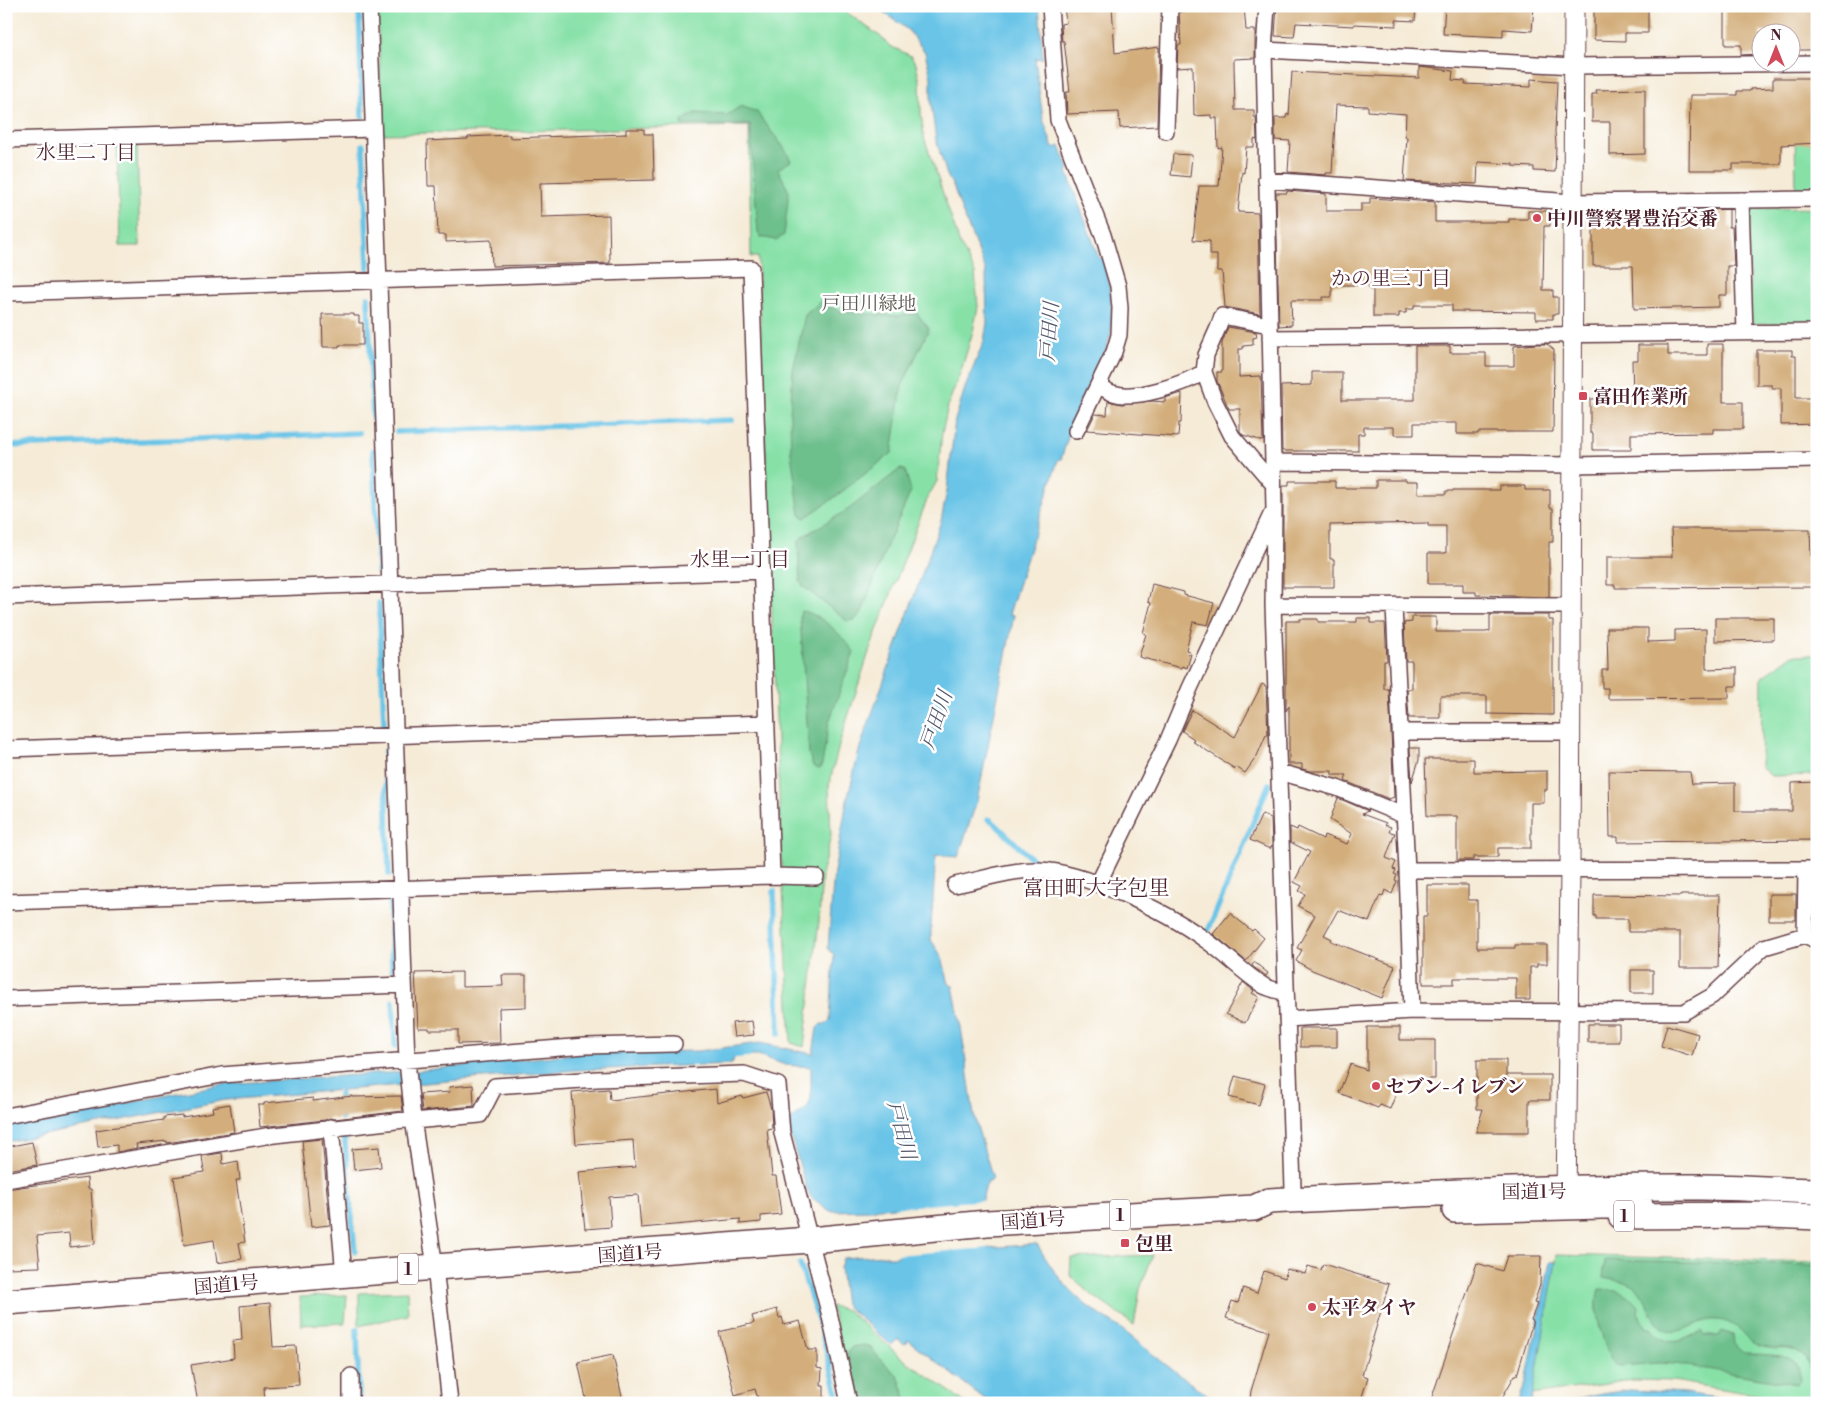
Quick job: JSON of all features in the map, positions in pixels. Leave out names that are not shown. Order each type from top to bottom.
[{"type":"highway","name":"1","points":[[1599,1189],[1673,1172],[1747,1172],[1817,1175]]},
{"type":"highway","name":"国道1号","points":[[6,1302],[344,1274],[810,1240],[987,1223],[1254,1208],[1270,1201],[1404,1194],[1566,1199],[1599,1189],[1716,1195],[1817,1204]]},
{"type":"highway","name":"国道1号","points":[[1254,1208],[1270,1213],[1433,1210],[1566,1199],[1817,1191]]},
{"type":"highway","name":"1","points":[[1433,1210],[1444,1216],[1771,1215],[1817,1217]]},
{"type":"street","points":[[369,6],[407,1064],[413,1120],[435,1267],[450,1403]]},
{"type":"street","points":[[1050,6],[1058,120],[1103,235],[1118,286],[1120,308],[1119,335],[1114,352],[1076,431]]},
{"type":"street","points":[[1166,131],[1170,6]]},
{"type":"street","points":[[1267,6],[1264,50],[1274,509],[1273,606],[1286,1019],[1294,1188]]},
{"type":"street","points":[[1566,1199],[1570,870],[1574,6]]},
{"type":"street","points":[[1264,50],[1574,66],[1817,63]]},
{"type":"street","points":[[6,140],[373,129]]},
{"type":"street","points":[[1266,180],[1572,202],[1817,199]]},
{"type":"street","points":[[1741,200],[1745,333]]},
{"type":"street","points":[[6,292],[751,268],[772,876]]},
{"type":"street","points":[[1273,484],[1232,436],[1215,402],[1204,372],[1206,355],[1222,316],[1270,332],[1572,335],[1817,332]]},
{"type":"street","points":[[1099,385],[1113,393],[1138,394],[1190,380],[1204,372]]},
{"type":"street","points":[[1273,462],[1572,466],[1817,460]]},
{"type":"street","points":[[1098,884],[1168,740],[1190,688],[1274,509]]},
{"type":"street","points":[[6,596],[762,571]]},
{"type":"street","points":[[1273,606],[1571,606]]},
{"type":"street","points":[[1394,607],[1408,870],[1412,1011]]},
{"type":"street","points":[[6,749],[767,723]]},
{"type":"street","points":[[1400,732],[1570,732]]},
{"type":"street","points":[[1279,772],[1337,788],[1405,816]]},
{"type":"street","points":[[1286,1019],[1412,1011],[1684,1012],[1712,996],[1764,947],[1811,938],[1811,869],[1408,870]]},
{"type":"street","points":[[956,885],[1037,870],[1098,884],[1163,913],[1204,938],[1265,986],[1286,993]]},
{"type":"street","points":[[6,902],[772,876],[816,877]]},
{"type":"street","points":[[6,999],[404,985]]},
{"type":"street","points":[[6,1116],[222,1075],[407,1064],[585,1046],[674,1044]]},
{"type":"street","points":[[6,1180],[266,1136],[331,1127],[480,1115],[494,1086],[597,1079],[744,1074],[778,1085],[782,1133],[829,1312],[850,1403]]},
{"type":"street","points":[[331,1127],[344,1274]]},
{"type":"street","points":[[350,1376],[350,1403]]},
{"type":"green space","name":"戸田川緑地","points":[[377,6],[838,6],[881,37],[890,46],[911,56],[916,64],[920,82],[924,137],[960,244],[975,273],[978,307],[961,371],[949,402],[942,433],[937,481],[928,497],[871,646],[841,738],[829,785],[831,836],[822,872],[819,921],[804,1047],[791,1043],[782,869],[758,257],[751,257],[749,126],[383,134]]},
{"type":"green space","points":[[741,106],[757,112],[784,148],[791,161],[778,169],[789,192],[784,235],[776,240],[761,237],[758,232],[750,125],[681,125],[683,120],[695,113],[727,115]]},
{"type":"green space","points":[[1795,129],[1811,129],[1811,144],[1817,144],[1817,191],[1796,191]]},
{"type":"green space","points":[[117,143],[137,143],[140,246],[120,246]]},
{"type":"green space","points":[[1817,208],[1817,324],[1756,324],[1750,318],[1748,215],[1752,209]]},
{"type":"green space","points":[[824,298],[830,307],[843,312],[898,316],[917,313],[929,329],[902,386],[892,453],[805,518],[800,515],[791,453],[790,414],[793,370],[805,315]]},
{"type":"green space","points":[[900,469],[905,470],[911,491],[886,548],[862,612],[855,620],[847,621],[800,582],[798,543],[802,537],[849,509]]},
{"type":"green space","points":[[801,611],[808,612],[823,620],[844,639],[854,652],[829,722],[822,765],[819,769],[813,766],[809,754]]},
{"type":"green space","points":[[1792,655],[1817,655],[1817,775],[1771,776],[1761,767],[1762,677]]},
{"type":"green space","points":[[1153,1255],[1140,1289],[1134,1325],[1092,1295],[1070,1275],[1071,1258]]},
{"type":"green space","points":[[1557,1255],[1817,1262],[1817,1403],[1807,1403],[1673,1381],[1632,1380],[1531,1395]]},
{"type":"green space","points":[[1605,1260],[1817,1265],[1817,1379],[1812,1377],[1807,1362],[1797,1351],[1788,1348],[1760,1346],[1727,1322],[1711,1320],[1683,1330],[1667,1330],[1657,1322],[1644,1297],[1636,1287],[1624,1282],[1603,1278]]},
{"type":"green space","points":[[1599,1289],[1616,1291],[1629,1298],[1639,1306],[1638,1313],[1646,1328],[1651,1328],[1663,1339],[1669,1341],[1681,1340],[1702,1331],[1705,1336],[1719,1336],[1722,1331],[1733,1335],[1734,1344],[1739,1350],[1782,1356],[1789,1359],[1798,1370],[1801,1380],[1797,1384],[1676,1364],[1659,1363],[1619,1366],[1614,1364],[1610,1360],[1599,1325],[1597,1298]]},
{"type":"green space","points":[[407,1291],[408,1315],[359,1326],[359,1293]]},
{"type":"green space","points":[[347,1295],[345,1323],[301,1325],[300,1297]]},
{"type":"green space","points":[[831,1306],[847,1310],[902,1358],[966,1403],[855,1403]]},
{"type":"green space","points":[[864,1345],[870,1347],[898,1376],[908,1403],[859,1403],[847,1353],[852,1347]]},
{"type":"water","name":"戸田川","points":[[876,6],[1039,6],[1043,58],[1035,59],[1043,119],[1053,148],[1060,146],[1069,169],[1067,172],[1099,258],[1104,258],[1111,296],[1111,333],[1107,347],[1078,406],[1061,459],[1058,460],[1009,614],[1014,615],[977,801],[958,857],[936,855],[931,940],[942,957],[949,984],[953,986],[974,1116],[993,1179],[988,1181],[983,1196],[982,1233],[986,1248],[1037,1244],[1060,1278],[1082,1301],[1185,1379],[1221,1403],[990,1403],[908,1340],[904,1344],[898,1339],[891,1345],[845,1305],[840,1268],[843,1258],[885,1255],[897,1257],[894,1207],[872,1210],[830,1211],[811,1197],[790,1134],[790,1120],[807,1108],[811,1099],[811,1067],[785,1065],[758,1055],[735,1055],[732,1064],[577,1070],[226,1100],[6,1142],[6,1127],[224,1084],[417,1071],[581,1053],[698,1051],[760,1043],[813,1054],[817,1028],[830,1020],[834,955],[828,948],[834,872],[847,801],[860,747],[941,521],[947,491],[955,420],[965,388],[984,341],[987,323],[986,271],[954,188],[947,175],[936,140],[931,103],[931,77],[925,52],[909,31]]},
{"type":"water","points":[[1550,1262],[1556,1262],[1531,1403],[1518,1403],[1526,1382]]},
{"type":"water","points":[[1630,1390],[1685,1393],[1745,1403],[1563,1403],[1601,1394]]},
{"type":"pier","points":[[985,1200],[985,1240],[989,1248],[895,1255],[891,1208]]},
{"type":"building","points":[[1064,6],[1112,6],[1115,53],[1159,47],[1157,126],[1120,128],[1119,112],[1067,114],[1066,92],[1070,92],[1064,41],[1062,41],[1061,24],[1066,23]]},
{"type":"building","points":[[1244,6],[1246,30],[1255,30],[1255,58],[1234,59],[1234,65],[1235,110],[1254,110],[1254,117],[1256,117],[1257,140],[1254,139],[1254,147],[1246,147],[1238,212],[1258,213],[1260,314],[1225,307],[1222,271],[1217,271],[1217,255],[1210,255],[1210,241],[1193,240],[1199,186],[1219,186],[1222,147],[1218,148],[1217,118],[1211,118],[1211,115],[1194,116],[1193,67],[1177,68],[1178,45],[1181,45],[1179,12]]},
{"type":"building","points":[[1277,6],[1416,6],[1415,21],[1396,20],[1396,26],[1296,23],[1294,37],[1275,36]]},
{"type":"building","points":[[1445,6],[1534,6],[1532,31],[1503,29],[1503,37],[1443,34]]},
{"type":"building","points":[[1725,6],[1817,6],[1817,50],[1800,50],[1800,22],[1750,22],[1750,55],[1741,55],[1741,45],[1725,45]]},
{"type":"building","points":[[1625,7],[1625,10],[1648,9],[1648,33],[1625,33],[1625,41],[1594,40],[1594,8]]},
{"type":"building","points":[[1419,67],[1453,71],[1452,80],[1465,81],[1465,84],[1531,87],[1531,79],[1557,81],[1555,172],[1534,171],[1534,167],[1513,166],[1513,164],[1478,162],[1477,184],[1404,181],[1407,137],[1405,137],[1406,114],[1368,111],[1368,106],[1336,105],[1332,173],[1326,173],[1326,175],[1288,172],[1290,141],[1275,140],[1275,118],[1286,118],[1287,114],[1289,115],[1292,72],[1419,78]]},
{"type":"building","points":[[1773,78],[1817,78],[1817,143],[1781,145],[1781,164],[1733,164],[1733,170],[1689,170],[1690,95],[1737,95],[1737,91],[1773,88]]},
{"type":"building","points":[[1645,89],[1645,154],[1610,155],[1610,122],[1592,122],[1592,94],[1597,94],[1596,90]]},
{"type":"building","points":[[626,129],[644,129],[644,134],[653,134],[654,180],[540,183],[541,217],[609,215],[610,263],[492,266],[491,240],[446,242],[446,235],[438,235],[436,186],[428,186],[427,141],[510,135],[510,138],[626,134]]},
{"type":"building","points":[[1173,154],[1192,155],[1190,177],[1171,175]]},
{"type":"building","points":[[1287,191],[1326,194],[1326,211],[1361,211],[1361,204],[1370,204],[1370,198],[1435,202],[1435,222],[1509,222],[1509,219],[1528,219],[1528,211],[1550,211],[1550,226],[1544,226],[1543,290],[1553,290],[1553,297],[1558,297],[1558,314],[1553,314],[1553,319],[1536,319],[1536,312],[1452,311],[1452,305],[1414,305],[1414,309],[1406,309],[1406,313],[1399,313],[1399,317],[1373,317],[1373,289],[1369,289],[1369,285],[1332,285],[1332,297],[1323,297],[1323,300],[1291,300],[1292,325],[1279,326],[1276,193],[1287,193]]},
{"type":"building","points":[[1729,209],[1729,227],[1732,227],[1734,266],[1727,266],[1727,295],[1719,295],[1719,307],[1634,309],[1633,266],[1593,266],[1593,214],[1638,214],[1638,222],[1703,222],[1702,210]]},
{"type":"building","points":[[322,314],[354,314],[354,316],[359,316],[359,323],[363,323],[363,345],[323,347]]},
{"type":"building","points":[[1228,327],[1256,332],[1257,337],[1253,338],[1253,345],[1243,346],[1243,349],[1239,349],[1239,377],[1261,376],[1263,441],[1243,435],[1240,431],[1240,409],[1229,409],[1217,381],[1217,372],[1222,372],[1222,343]]},
{"type":"building","points":[[1547,344],[1554,350],[1553,432],[1478,432],[1478,434],[1457,434],[1457,423],[1414,423],[1414,435],[1394,435],[1394,427],[1364,427],[1364,434],[1358,434],[1358,451],[1282,451],[1281,386],[1312,385],[1312,372],[1342,372],[1342,400],[1415,400],[1415,346],[1450,346],[1450,353],[1486,353],[1486,366],[1514,366],[1514,346]]},
{"type":"building","points":[[1707,344],[1723,344],[1723,402],[1743,402],[1743,429],[1713,429],[1713,433],[1631,434],[1631,450],[1593,450],[1593,433],[1590,433],[1590,399],[1633,398],[1632,360],[1638,360],[1638,345],[1668,345],[1668,355],[1707,355]]},
{"type":"building","points":[[1757,350],[1792,350],[1792,356],[1796,356],[1796,398],[1817,398],[1817,424],[1781,425],[1781,388],[1772,388],[1772,385],[1757,385]]},
{"type":"building","points":[[1182,393],[1181,423],[1179,423],[1178,437],[1087,430],[1095,414],[1107,415],[1108,401],[1122,404],[1152,401],[1165,402],[1165,398]]},
{"type":"building","points":[[1376,480],[1418,482],[1418,494],[1446,494],[1446,491],[1453,490],[1500,490],[1500,486],[1525,486],[1525,490],[1550,490],[1550,508],[1553,508],[1553,542],[1549,542],[1549,597],[1476,595],[1476,592],[1463,592],[1463,584],[1428,584],[1428,553],[1446,553],[1446,526],[1428,526],[1428,523],[1330,525],[1330,559],[1334,559],[1334,587],[1283,587],[1283,485],[1289,485],[1289,481],[1335,481],[1335,488],[1376,488]]},
{"type":"building","points":[[1671,529],[1810,529],[1811,556],[1817,556],[1817,587],[1615,588],[1615,585],[1607,585],[1607,557],[1672,557]]},
{"type":"building","points":[[1152,584],[1184,592],[1184,595],[1214,603],[1208,625],[1193,622],[1186,650],[1189,651],[1188,654],[1191,654],[1187,668],[1139,657],[1146,634],[1143,633],[1151,603],[1148,602]]},
{"type":"building","points":[[1490,615],[1549,615],[1549,620],[1553,620],[1553,715],[1487,714],[1487,696],[1440,696],[1440,718],[1409,718],[1407,689],[1412,689],[1412,661],[1406,661],[1404,623],[1412,622],[1412,617],[1436,617],[1436,632],[1486,632],[1490,631]]},
{"type":"building","points":[[1357,618],[1371,618],[1371,623],[1385,623],[1387,661],[1384,661],[1384,689],[1389,689],[1394,797],[1389,799],[1345,781],[1347,775],[1332,775],[1332,771],[1310,771],[1302,769],[1302,764],[1289,764],[1289,706],[1286,711],[1286,621],[1318,619],[1318,622],[1357,622]]},
{"type":"building","points":[[1715,618],[1774,618],[1774,640],[1715,641]]},
{"type":"building","points":[[1607,628],[1648,628],[1648,642],[1675,641],[1675,630],[1706,629],[1706,669],[1737,668],[1737,686],[1729,686],[1729,698],[1608,699],[1608,688],[1602,688],[1602,670],[1608,670]]},
{"type":"building","points":[[1262,684],[1266,686],[1268,735],[1266,735],[1257,756],[1245,773],[1236,767],[1235,769],[1192,741],[1194,739],[1182,731],[1192,710],[1235,737]]},
{"type":"building","points":[[1410,748],[1419,748],[1419,760],[1412,782]]},
{"type":"building","points":[[1425,759],[1474,759],[1474,772],[1547,771],[1547,790],[1544,790],[1544,803],[1531,803],[1531,848],[1498,848],[1498,857],[1473,857],[1473,860],[1457,860],[1457,816],[1427,816]]},
{"type":"building","points":[[1609,771],[1690,772],[1692,784],[1735,783],[1735,811],[1792,811],[1792,783],[1817,782],[1817,840],[1618,842],[1618,837],[1610,837]]},
{"type":"building","points":[[1338,798],[1368,811],[1362,814],[1386,823],[1385,825],[1391,827],[1389,832],[1395,833],[1386,858],[1396,862],[1393,869],[1396,870],[1394,874],[1397,875],[1395,880],[1397,881],[1392,894],[1385,890],[1383,896],[1380,895],[1369,922],[1338,910],[1324,935],[1332,939],[1331,941],[1395,966],[1382,998],[1312,970],[1296,961],[1302,950],[1297,948],[1315,915],[1298,906],[1305,894],[1299,891],[1302,886],[1294,882],[1310,852],[1290,842],[1290,827],[1297,830],[1298,827],[1323,839],[1324,835],[1347,844],[1352,834],[1330,820]]},
{"type":"building","points":[[1262,814],[1271,818],[1272,845],[1270,849],[1250,840]]},
{"type":"building","points":[[1427,885],[1468,885],[1468,900],[1477,900],[1477,948],[1515,948],[1515,945],[1547,945],[1547,964],[1537,964],[1537,967],[1530,967],[1530,1000],[1516,1000],[1516,978],[1454,978],[1454,984],[1423,984],[1423,916],[1427,916]]},
{"type":"building","points":[[1769,894],[1796,894],[1796,920],[1769,920]]},
{"type":"building","points":[[1594,895],[1720,895],[1718,968],[1680,968],[1680,932],[1628,932],[1628,919],[1596,919],[1596,916],[1594,916]]},
{"type":"building","points":[[1230,913],[1264,938],[1246,961],[1213,934]]},
{"type":"building","points":[[1254,962],[1268,973],[1266,976],[1252,966]]},
{"type":"building","points":[[1631,970],[1653,970],[1653,993],[1631,993]]},
{"type":"building","points":[[462,972],[462,987],[503,986],[502,975],[526,975],[526,1007],[499,1008],[500,1043],[458,1044],[458,1030],[418,1028],[415,973]]},
{"type":"building","points":[[1243,982],[1254,991],[1252,993],[1259,997],[1245,1023],[1226,1014]]},
{"type":"building","points":[[752,1021],[754,1035],[734,1037],[732,1023]]},
{"type":"building","points":[[1588,1024],[1619,1024],[1619,1042],[1588,1042]]},
{"type":"building","points":[[1667,1025],[1698,1034],[1692,1056],[1661,1046]]},
{"type":"building","points":[[1367,1027],[1400,1027],[1400,1040],[1435,1040],[1435,1079],[1402,1079],[1390,1109],[1380,1105],[1378,1108],[1339,1093],[1350,1064],[1367,1070]]},
{"type":"building","points":[[1300,1028],[1337,1028],[1337,1047],[1300,1047]]},
{"type":"building","points":[[1477,1060],[1506,1060],[1506,1075],[1550,1075],[1550,1100],[1529,1100],[1529,1132],[1476,1132],[1483,1109],[1477,1109]]},
{"type":"building","points":[[1235,1076],[1265,1084],[1259,1105],[1229,1097]]},
{"type":"building","points":[[473,1085],[474,1106],[422,1111],[420,1094],[450,1092],[449,1087]]},
{"type":"building","points":[[609,1089],[610,1100],[716,1089],[717,1103],[766,1092],[771,1109],[772,1128],[767,1129],[772,1176],[776,1176],[781,1214],[761,1216],[761,1222],[740,1224],[740,1219],[641,1228],[638,1195],[609,1197],[611,1227],[585,1229],[579,1172],[635,1167],[633,1140],[576,1144],[572,1092]]},
{"type":"building","points":[[352,1096],[401,1096],[403,1111],[260,1127],[258,1105],[313,1098],[313,1101]]},
{"type":"building","points":[[230,1104],[234,1132],[167,1143],[167,1141],[136,1144],[137,1148],[117,1152],[117,1145],[98,1147],[96,1130],[164,1120],[164,1117],[182,1115],[182,1117],[213,1112],[212,1107]]},
{"type":"building","points":[[322,1139],[330,1225],[311,1227],[302,1141]]},
{"type":"building","points":[[32,1142],[37,1165],[6,1170],[6,1147]]},
{"type":"building","points":[[379,1147],[381,1167],[354,1170],[352,1149]]},
{"type":"building","points":[[222,1153],[223,1164],[238,1161],[240,1180],[236,1180],[245,1242],[239,1243],[242,1259],[217,1263],[214,1240],[184,1245],[174,1177],[204,1172],[202,1156]]},
{"type":"building","points":[[87,1178],[88,1189],[91,1189],[95,1244],[70,1247],[69,1233],[37,1236],[40,1267],[6,1268],[6,1189]]},
{"type":"building","points":[[1507,1256],[1541,1256],[1540,1285],[1534,1303],[1537,1304],[1517,1375],[1515,1375],[1499,1403],[1430,1403],[1477,1263],[1502,1271]]},
{"type":"building","points":[[1323,1264],[1389,1284],[1362,1375],[1368,1377],[1360,1403],[1253,1403],[1254,1400],[1250,1399],[1251,1391],[1269,1331],[1226,1318],[1232,1301],[1238,1303],[1243,1288],[1257,1293],[1264,1271],[1285,1278],[1287,1269],[1305,1274],[1308,1266],[1321,1270]]},
{"type":"building","points":[[270,1303],[273,1347],[296,1346],[299,1385],[264,1387],[265,1403],[198,1403],[191,1365],[234,1358],[233,1341],[242,1340],[240,1306]]},
{"type":"building","points":[[777,1309],[779,1318],[782,1317],[784,1325],[800,1321],[808,1350],[817,1350],[817,1368],[822,1369],[821,1385],[824,1385],[824,1403],[759,1403],[755,1389],[735,1395],[719,1332],[754,1323],[752,1316]]},
{"type":"building","points":[[613,1355],[622,1397],[587,1403],[578,1362]]},
{"type":"waterway","points":[[359,6],[362,116]]},
{"type":"waterway","points":[[363,145],[368,268]]},
{"type":"waterway","points":[[368,297],[373,419]]},
{"type":"waterway","points":[[397,432],[732,420]]},
{"type":"waterway","points":[[6,446],[359,433]]},
{"type":"waterway","points":[[373,450],[378,571]]},
{"type":"waterway","points":[[379,603],[384,724]]},
{"type":"waterway","points":[[385,751],[389,874]]},
{"type":"waterway","points":[[1203,934],[1206,936],[1269,784]]},
{"type":"waterway","points":[[988,819],[1035,862],[1043,864]]},
{"type":"waterway","points":[[774,891],[779,1034]]},
{"type":"waterway","points":[[390,902],[392,968]]},
{"type":"waterway","points":[[393,1001],[395,1046]]},
{"type":"waterway","points":[[728,1056],[749,1054]]},
{"type":"waterway","points":[[340,1094],[342,1118]]},
{"type":"waterway","points":[[344,1134],[355,1251]]},
{"type":"waterway","points":[[800,1264],[819,1322],[840,1403]]},
{"type":"waterway","points":[[357,1329],[359,1403]]},
{"type":"place","name":"中川警察署豊治交番","points":[[1537,218]]},
{"type":"place","name":"富田作業所","points":[[1583,396]]},
{"type":"place","name":"セブン-イレブン","points":[[1376,1086]]},
{"type":"place","name":"包里","points":[[1125,1243]]},
{"type":"place","name":"太平タイヤ","points":[[1312,1307]]},
{"type":"district","name":"水里二丁目","points":[[86,152]]},
{"type":"district","name":"かの里三丁目","points":[[1391,278]]},
{"type":"district","name":"水里一丁目","points":[[740,559]]},
{"type":"district","name":"富田町大字包里","points":[[1096,888]]}]
